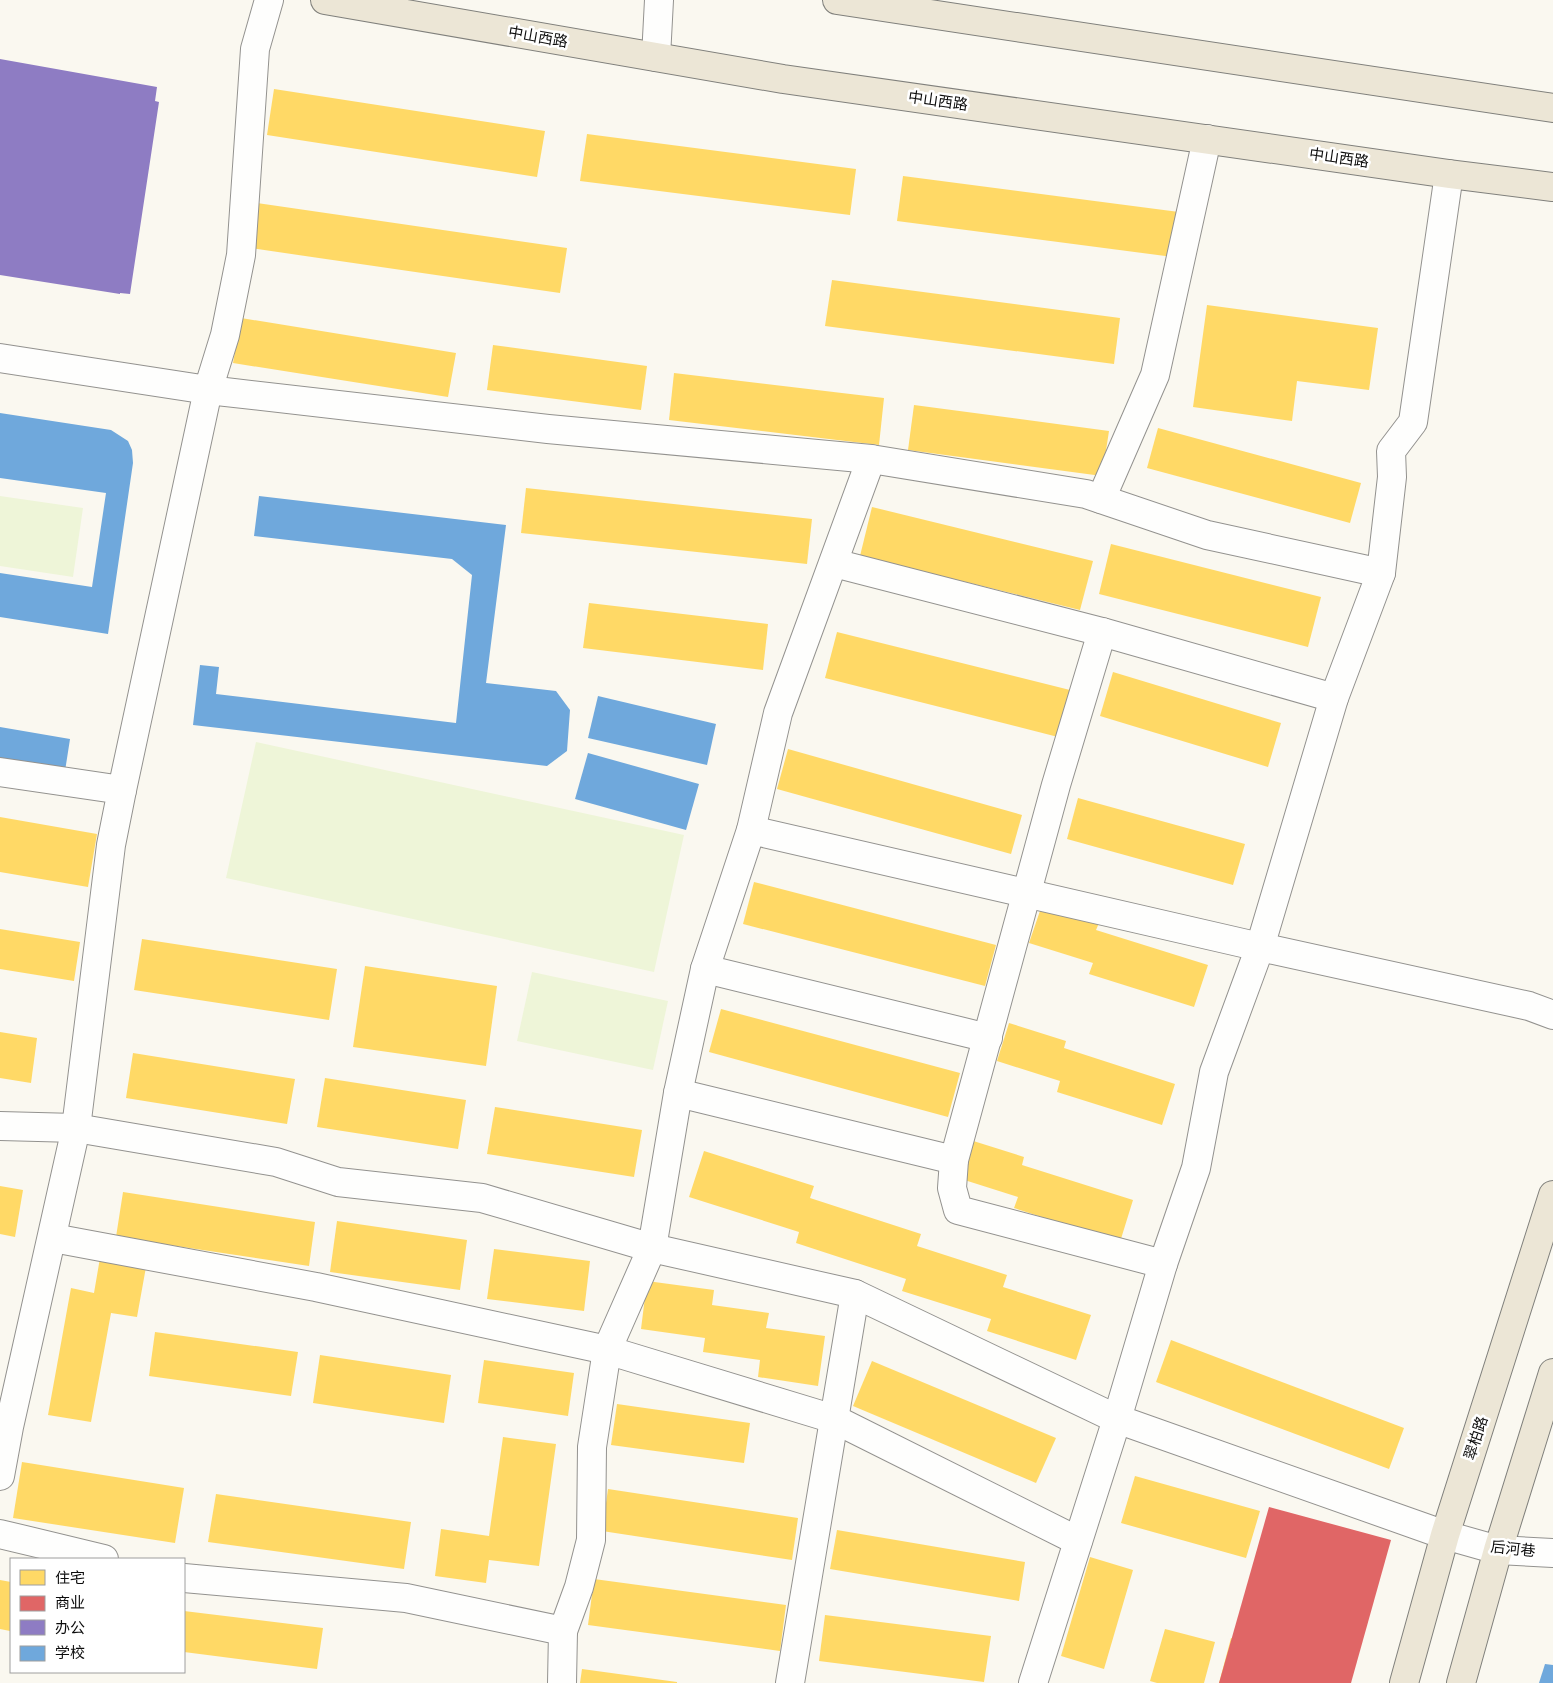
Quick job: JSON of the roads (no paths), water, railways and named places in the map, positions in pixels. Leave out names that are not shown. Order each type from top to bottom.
[{"type":"main road","name":"中山西路","points":[[326,0],[782,79],[1448,174],[1553,187]]},
{"type":"main road","points":[[838,0],[1553,108]]},
{"type":"main road","name":"翠柏路","points":[[1404,1683],[1446,1535],[1553,1195]]},
{"type":"main road","points":[[1461,1683],[1498,1550],[1553,1373]]},
{"type":"street","points":[[0,1476],[9,1427],[53,1238],[76,1128],[111,845],[208,390],[225,335],[241,255],[255,49],[270,0]]},
{"type":"street","points":[[656,57],[659,0]]},
{"type":"street","points":[[1101,499],[1155,375],[1207,139]]},
{"type":"street","points":[[1033,1683],[1117,1419],[1163,1264],[1196,1168],[1214,1072],[1260,947],[1334,698],[1382,573],[1392,477],[1390,451],[1413,422],[1448,174]]},
{"type":"street","points":[[0,358],[208,390],[548,429],[871,459],[1086,494],[1207,535],[1382,573]]},
{"type":"street","points":[[562,1683],[563,1631],[579,1587],[591,1540],[592,1447],[607,1350],[652,1248],[678,1093],[705,969],[750,830],[778,713],[871,459]]},
{"type":"street","points":[[834,563],[1102,632],[1334,698]]},
{"type":"street","points":[[1102,632],[1056,785],[954,1160],[952,1188],[958,1210],[1163,1264]]},
{"type":"street","points":[[0,772],[122,790]]},
{"type":"street","points":[[750,830],[1260,947],[1528,1006],[1553,1015]]},
{"type":"street","points":[[705,969],[988,1038]]},
{"type":"street","points":[[678,1093],[954,1160]]},
{"type":"street","name":"后河巷","points":[[0,1126],[76,1128],[276,1162],[338,1182],[482,1198],[652,1248],[855,1294],[1117,1419],[1446,1535],[1498,1550],[1553,1553]]},
{"type":"street","points":[[53,1238],[316,1287],[607,1350],[834,1420],[1078,1541]]},
{"type":"street","points":[[790,1683],[855,1294]]},
{"type":"street","points":[[0,1534],[100,1558]]},
{"type":"street","points":[[185,1578],[406,1598],[563,1631]]}]
